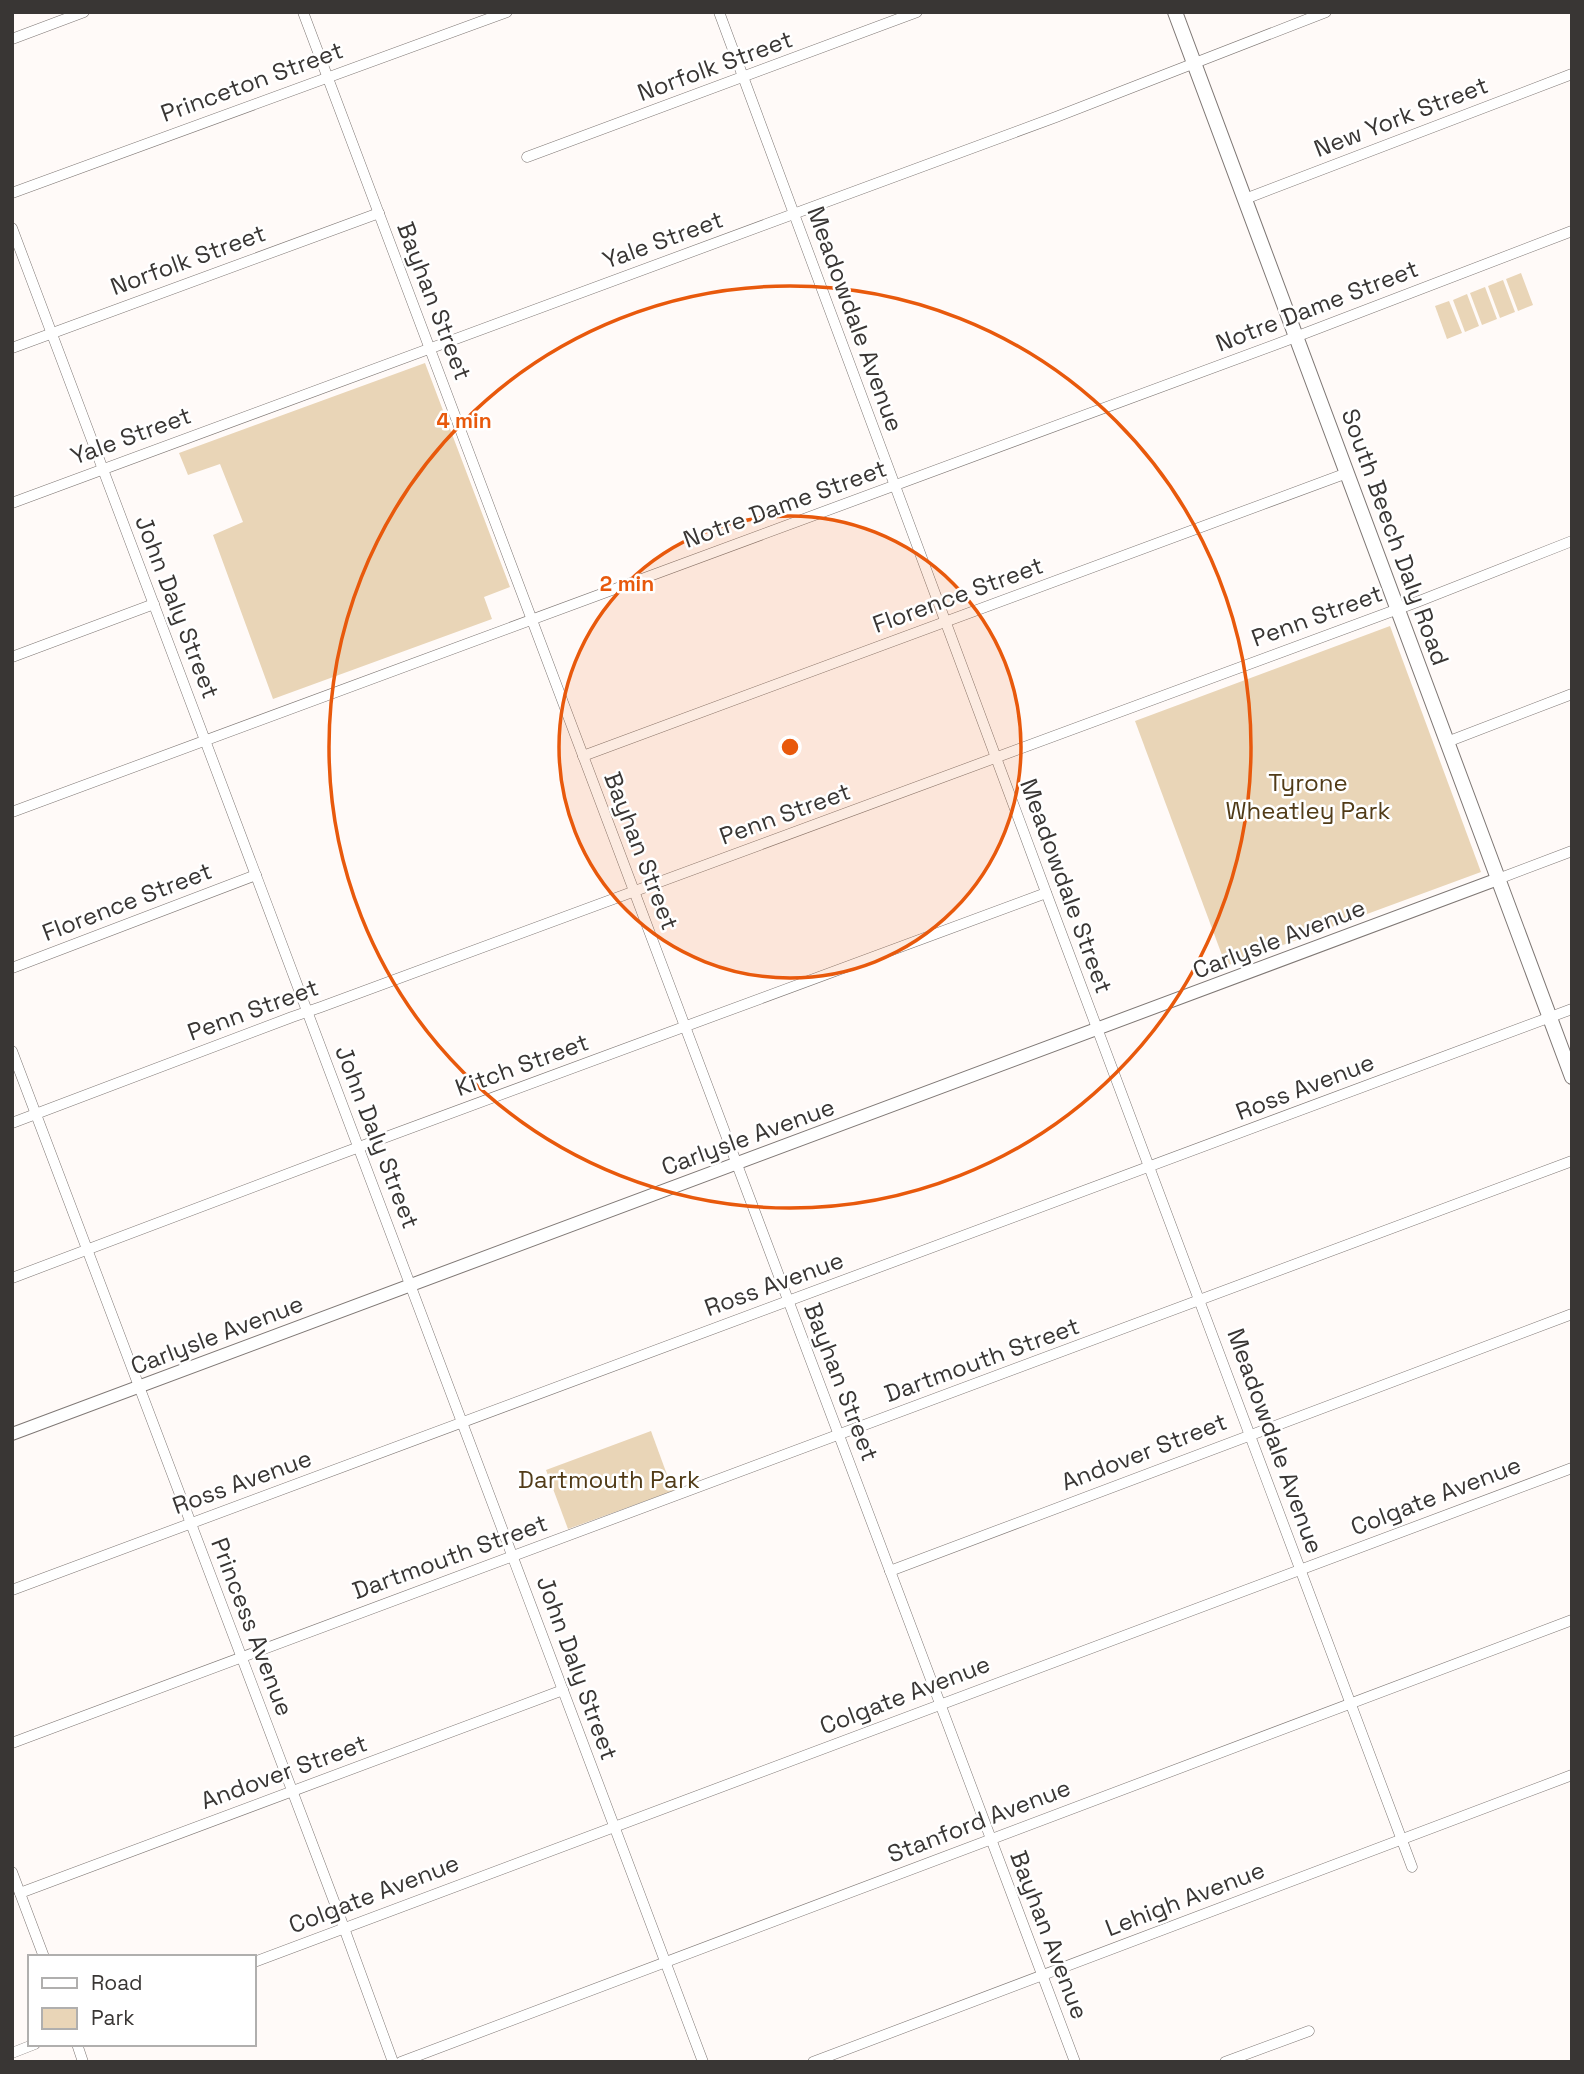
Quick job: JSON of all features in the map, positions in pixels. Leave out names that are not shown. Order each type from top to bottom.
[{"type":"main road","name":"South Beech Daly Road","points":[[1175,12],[1572,1077]]},
{"type":"street","points":[[12,39],[85,12]]},
{"type":"street","name":"Bayhan Street","points":[[303,12],[940,1705]]},
{"type":"street","name":"Princeton Street","points":[[12,193],[507,12]]},
{"type":"street","name":"Meadowdale Avenue","points":[[719,12],[995,758]]},
{"type":"street","name":"Norfolk Street","points":[[527,158],[917,12]]},
{"type":"street","name":"Yale Street","points":[[12,503],[794,214],[1326,12]]},
{"type":"street","name":"New York Street","points":[[1245,199],[1572,74]]},
{"type":"street","name":"Norfolk Street","points":[[12,348],[379,213]]},
{"type":"street","name":"John Daly Street","points":[[12,228],[703,2062]]},
{"type":"street","name":"Notre Dame Street","points":[[12,812],[894,486],[1572,231]]},
{"type":"street","name":"Florence Street","points":[[583,756],[1347,473]]},
{"type":"street","name":"Penn Street","points":[[12,1123],[1572,541]]},
{"type":"street","points":[[12,657],[154,604]]},
{"type":"street","points":[[1447,742],[1572,694]]},
{"type":"street","name":"Meadowdale Street","points":[[995,758],[1097,1029]]},
{"type":"street","points":[[1498,879],[1572,851]]},
{"type":"street","name":"Florence Street","points":[[12,968],[256,875]]},
{"type":"street","name":"Carlysle Avenue","points":[[12,1434],[1498,879]]},
{"type":"street","name":"Kitch Street","points":[[12,1278],[1046,894]]},
{"type":"street","name":"Ross Avenue","points":[[12,1590],[1572,1009]]},
{"type":"street","name":"Meadowdale Avenue","points":[[1097,1029],[1412,1867]]},
{"type":"street","name":"Princess Avenue","points":[[12,1051],[393,2062]]},
{"type":"street","name":"Dartmouth Street","points":[[12,1743],[1572,1161]]},
{"type":"street","name":"Andover Street","points":[[890,1571],[1572,1314]]},
{"type":"street","name":"Colgate Avenue","points":[[256,1961],[1572,1468]]},
{"type":"street","name":"Stanford Avenue","points":[[401,2062],[1572,1620]]},
{"type":"street","name":"Andover Street","points":[[20,1893],[563,1690]]},
{"type":"street","name":"Bayhan Avenue","points":[[940,1705],[1075,2062]]},
{"type":"street","name":"Lehigh Avenue","points":[[813,2062],[1572,1775]]},
{"type":"street","points":[[12,1872],[43,1955]]},
{"type":"street","points":[[1225,2062],[1309,2031]]},
{"type":"street","points":[[12,2053],[30,2046]]},
{"type":"green space","points":[[1521,273],[1533,305],[1518,311],[1506,279]]},
{"type":"green space","points":[[1503,280],[1515,312],[1500,318],[1488,286]]},
{"type":"green space","points":[[1485,287],[1497,319],[1482,325],[1470,293]]},
{"type":"green space","points":[[1467,294],[1479,326],[1465,332],[1453,300]]},
{"type":"green space","points":[[1449,301],[1462,333],[1447,339],[1435,306]]},
{"type":"green space","points":[[425,363],[510,587],[484,597],[492,619],[273,699],[213,535],[243,522],[220,464],[188,475],[179,453]]},
{"type":"green space","name":"Tyrone Wheatley Park","points":[[1390,626],[1481,872],[1226,966],[1135,721]]},
{"type":"green space","name":"Dartmouth Park","points":[[651,1431],[673,1491],[568,1529],[546,1470]]}]
